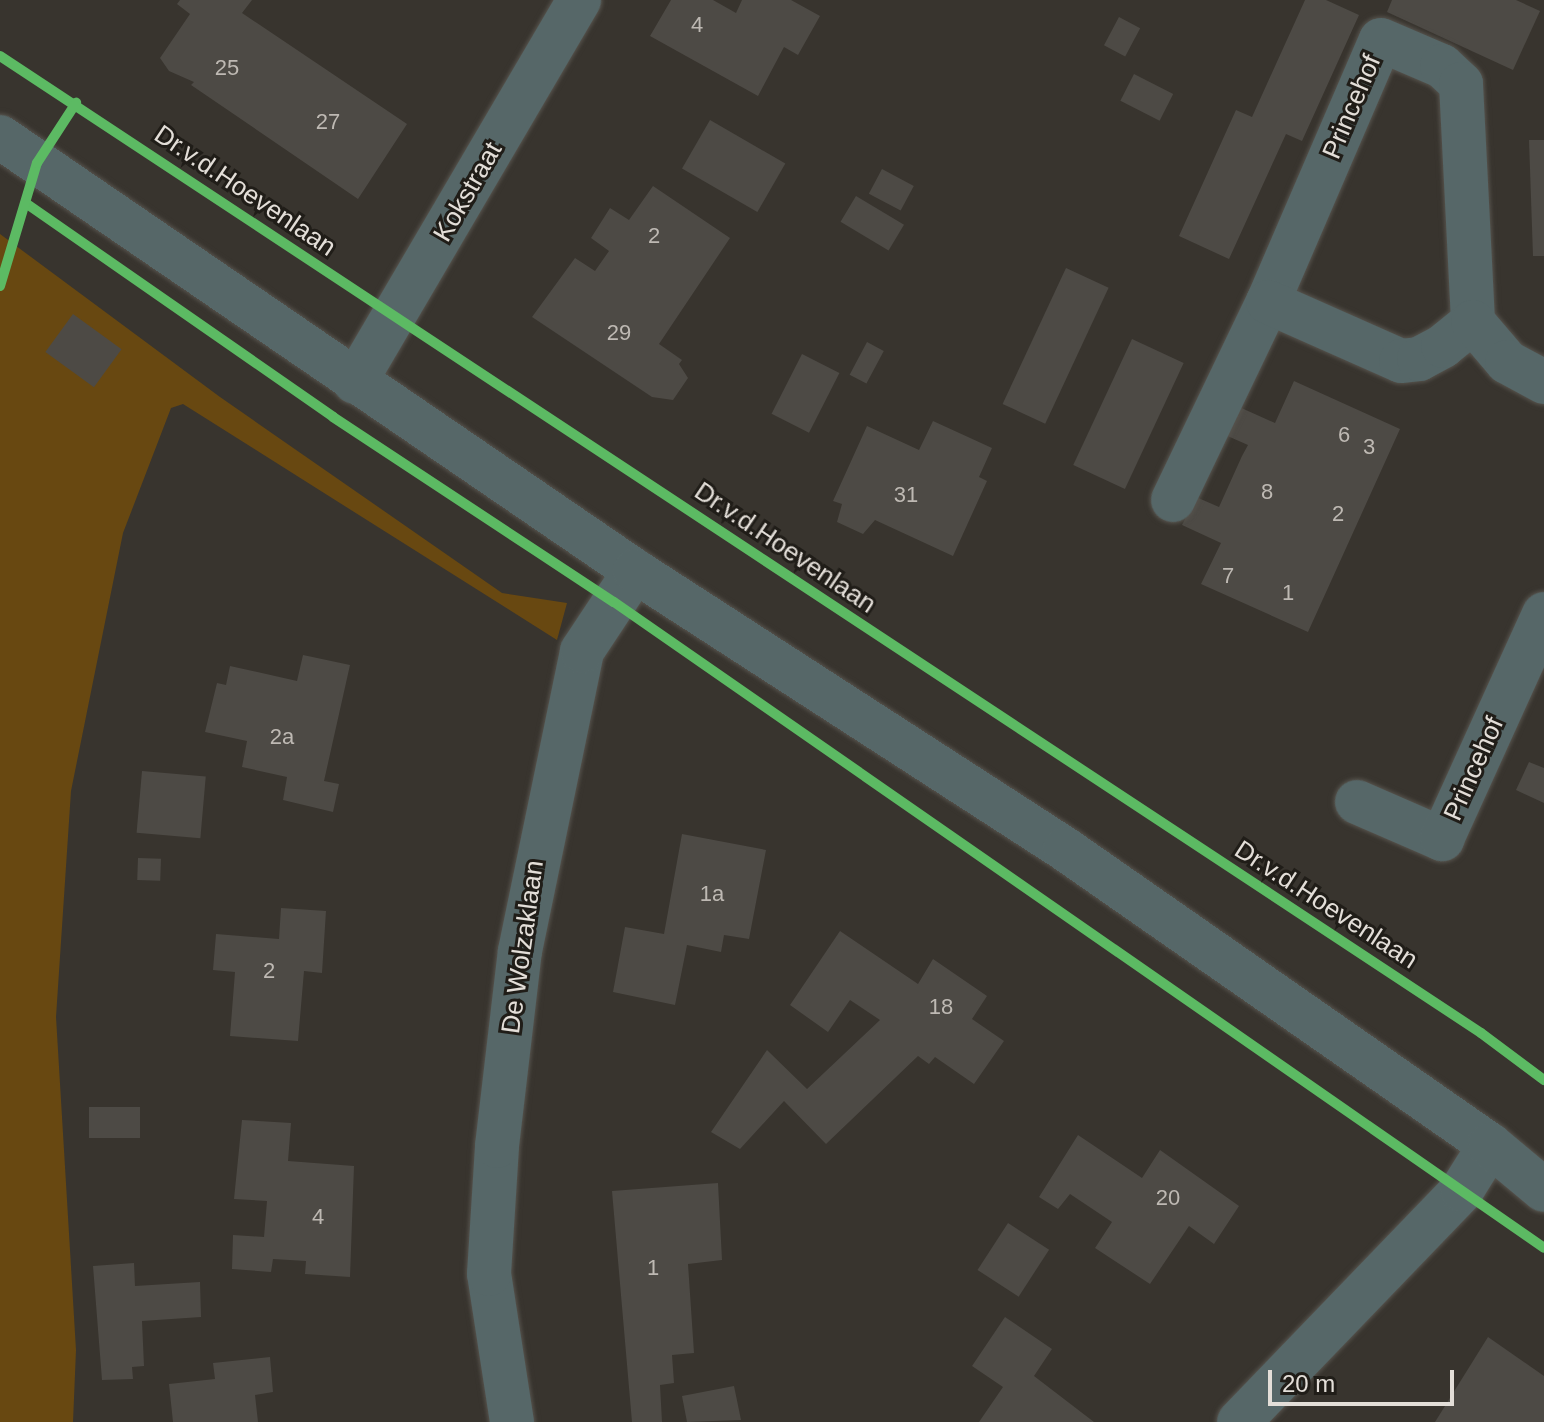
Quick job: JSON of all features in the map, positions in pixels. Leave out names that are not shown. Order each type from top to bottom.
[{"type":"street","name":"Kokstraat","points":[[355,382],[579,0]]},
{"type":"street","name":"Princehof","points":[[1173,500],[1268,302],[1381,40],[1442,66],[1461,84],[1473,322]]},
{"type":"street","points":[[0,137],[635,571],[1065,849],[1524,1168]]},
{"type":"street","points":[[1268,302],[1401,361],[1419,359],[1443,346],[1473,322],[1507,362],[1544,382]]},
{"type":"street","name":"De Wolzaklaan","points":[[512,1422],[489,1274],[497,1146],[520,951],[582,651],[635,571]]},
{"type":"street","name":"Princehof","points":[[1357,802],[1442,839],[1544,614]]},
{"type":"street","points":[[1239,1422],[1462,1190],[1524,1168]]},
{"type":"shaded area","points":[[0,234],[220,397],[502,593],[567,603],[557,640],[183,404],[171,408],[123,533],[71,791],[56,1017],[76,1350],[73,1422],[0,1422]]},
{"type":"building","points":[[180,0],[252,0],[242,13],[407,124],[358,199],[191,85],[194,82],[169,71],[160,58],[190,14],[177,4]]},
{"type":"building","points":[[671,0],[713,0],[736,13],[742,0],[791,0],[820,16],[798,55],[784,47],[758,96],[650,36]]},
{"type":"building","points":[[1305,0],[1326,0],[1359,15],[1302,141],[1286,134],[1229,259],[1179,236],[1236,110],[1252,117]]},
{"type":"building","points":[[1392,0],[1516,0],[1540,11],[1513,70],[1387,12]]},
{"type":"building","points":[[1119,17],[1140,28],[1125,57],[1104,45]]},
{"type":"building","points":[[1134,74],[1173,94],[1160,121],[1120,101]]},
{"type":"building","points":[[710,120],[785,164],[757,212],[682,168]]},
{"type":"building","points":[[1529,140],[1544,140],[1544,256],[1533,256]]},
{"type":"building","points":[[882,169],[914,186],[901,211],[869,194]]},
{"type":"building","points":[[653,186],[730,238],[659,344],[682,360],[679,364],[688,378],[673,400],[652,397],[532,317],[575,258],[595,271],[609,251],[591,238],[610,208],[629,220]]},
{"type":"building","points":[[856,196],[904,225],[889,251],[841,222]]},
{"type":"building","points":[[1066,268],[1109,288],[1045,424],[1003,404]]},
{"type":"building","points":[[73,314],[122,349],[94,387],[45,352]]},
{"type":"building","points":[[1132,339],[1184,363],[1125,489],[1073,465]]},
{"type":"building","points":[[867,342],[884,351],[866,384],[850,375]]},
{"type":"building","points":[[802,354],[839,373],[809,433],[772,414]]},
{"type":"building","points":[[1294,381],[1400,429],[1308,632],[1201,584],[1221,543],[1182,525],[1196,497],[1219,507],[1248,445],[1223,434],[1237,406],[1275,423]]},
{"type":"building","points":[[933,421],[992,448],[979,477],[987,481],[953,556],[875,520],[863,534],[837,522],[842,504],[833,501],[867,426],[919,450]]},
{"type":"building","points":[[303,655],[350,665],[324,781],[339,784],[333,812],[283,800],[287,777],[242,767],[247,741],[205,732],[217,683],[226,685],[230,666],[297,681]]},
{"type":"building","points":[[1529,762],[1544,768],[1544,803],[1516,790]]},
{"type":"building","points":[[142,771],[206,777],[200,838],[137,833]]},
{"type":"building","points":[[682,834],[766,850],[749,939],[724,935],[721,952],[687,945],[675,1005],[613,992],[625,927],[664,934]]},
{"type":"building","points":[[138,858],[161,859],[160,881],[137,880]]},
{"type":"building","points":[[281,908],[326,911],[322,973],[304,971],[298,1041],[230,1036],[235,972],[213,970],[216,934],[279,939]]},
{"type":"building","points":[[840,931],[918,984],[933,959],[987,996],[972,1019],[1004,1041],[974,1084],[935,1057],[929,1064],[918,1056],[826,1144],[784,1101],[740,1149],[711,1132],[767,1050],[807,1089],[880,1020],[850,1000],[828,1032],[790,1005]]},
{"type":"building","points":[[89,1107],[140,1107],[140,1138],[89,1138]]},
{"type":"building","points":[[242,1120],[291,1123],[288,1161],[354,1166],[350,1277],[305,1274],[306,1261],[273,1259],[271,1272],[232,1269],[233,1235],[264,1237],[267,1201],[234,1199]]},
{"type":"building","points":[[1078,1135],[1142,1178],[1160,1150],[1239,1206],[1214,1244],[1189,1226],[1150,1284],[1095,1248],[1112,1222],[1070,1194],[1058,1209],[1039,1197]]},
{"type":"building","points":[[718,1183],[722,1260],[688,1264],[694,1353],[672,1355],[674,1383],[660,1385],[662,1422],[632,1422],[612,1191]]},
{"type":"building","points":[[1008,1223],[1049,1250],[1019,1297],[978,1270]]},
{"type":"building","points":[[134,1263],[135,1286],[200,1282],[201,1317],[142,1321],[144,1366],[132,1367],[133,1379],[102,1380],[93,1266]]},
{"type":"building","points":[[1005,1317],[1052,1349],[1034,1376],[1094,1422],[979,1422],[1003,1387],[972,1366]]},
{"type":"building","points":[[1488,1337],[1544,1376],[1544,1422],[1435,1422]]},
{"type":"building","points":[[270,1357],[273,1392],[255,1395],[258,1422],[173,1422],[169,1384],[215,1379],[213,1363]]},
{"type":"building","points":[[734,1386],[741,1420],[687,1422],[682,1396]]},
{"type":"cycle path","name":"Dr.v.d.Hoevenlaan","points":[[0,56],[1481,1033],[1544,1080]]},
{"type":"cycle path","points":[[0,286],[37,163],[76,103]]},
{"type":"cycle path","points":[[27,204],[333,417],[614,602],[1544,1248]]}]
